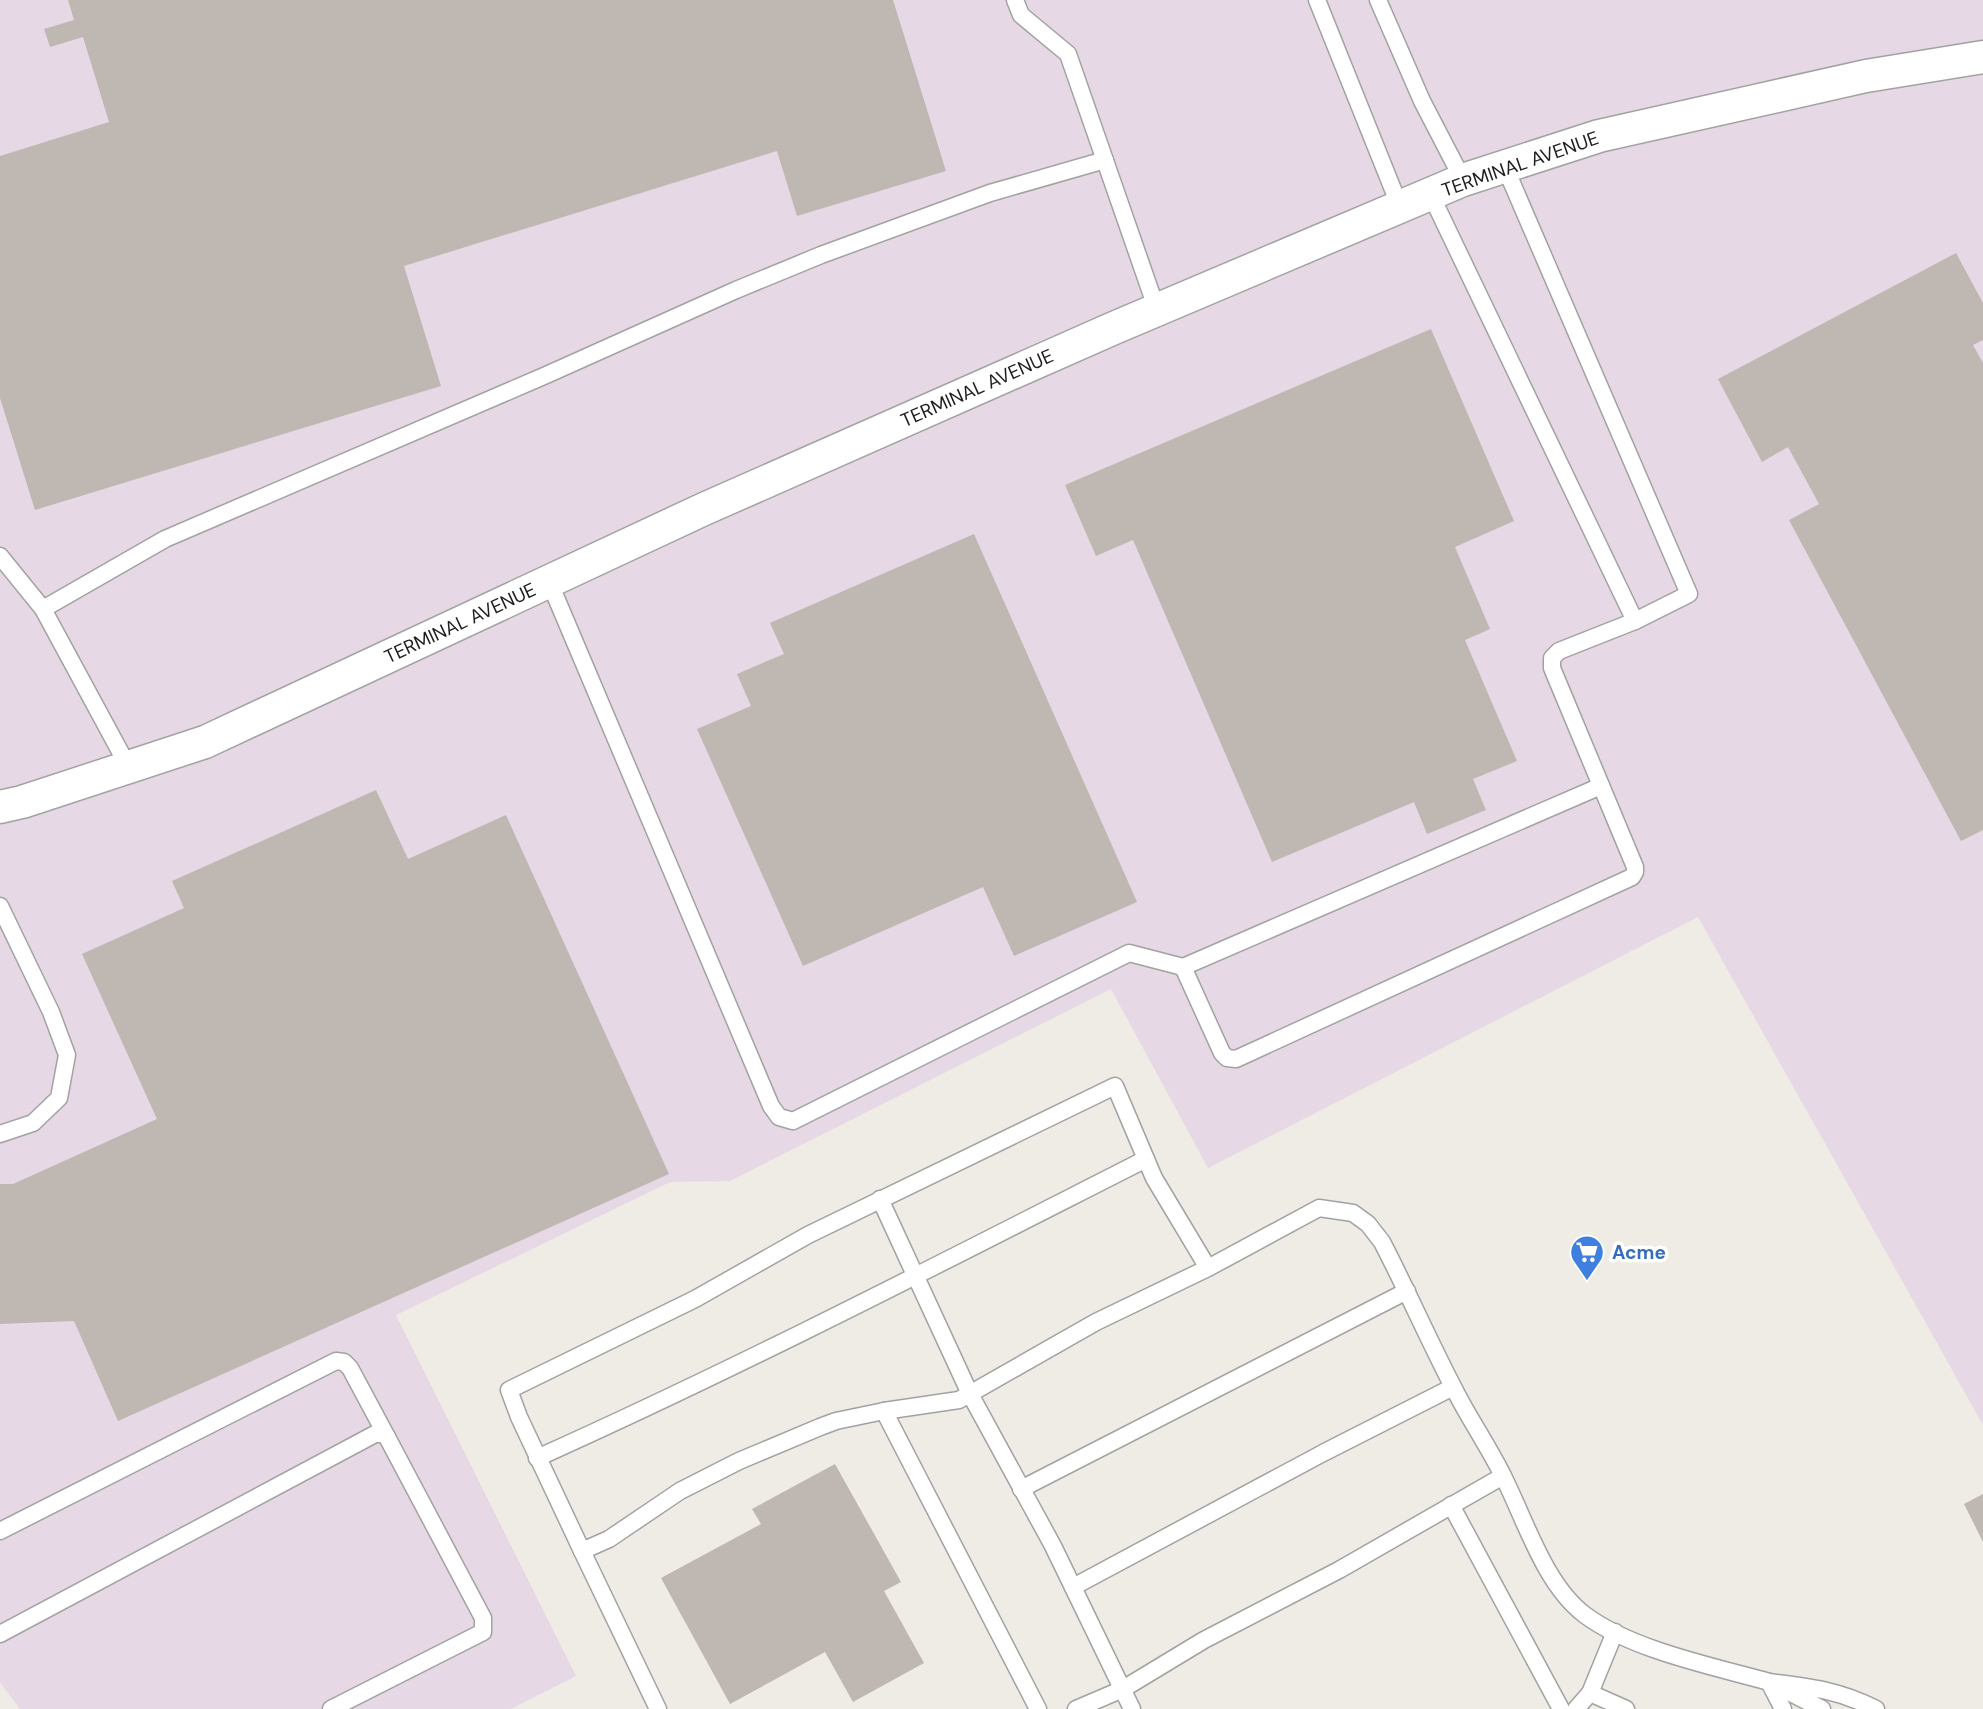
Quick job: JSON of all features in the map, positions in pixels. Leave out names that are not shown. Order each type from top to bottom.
[{"type":"street","name":"TERMINAL AVENUE","points":[[0,807],[205,742],[716,503],[1157,310],[1463,180],[1599,136],[1866,76],[1983,57]]},
{"type":"lane","points":[[1016,0],[1021,15],[1068,54],[1157,310]]},
{"type":"lane","points":[[1317,0],[1400,207]]},
{"type":"lane","points":[[1378,0],[1422,101],[1463,180]]},
{"type":"lane","points":[[43,609],[165,539],[736,290],[821,255],[990,193],[1105,160]]},
{"type":"lane","points":[[1183,967],[1222,1053],[1227,1058],[1236,1059],[1632,877],[1635,872],[1552,668],[1552,658],[1559,651],[1635,621],[1689,594],[1505,167]]},
{"type":"lane","points":[[1430,195],[1635,621]]},
{"type":"lane","points":[[0,556],[43,609],[129,768]]},
{"type":"lane","points":[[548,582],[771,1107],[779,1117],[793,1121],[1129,953],[1183,967],[1601,786]]},
{"type":"lane","points":[[0,906],[41,990],[67,1055],[59,1098],[33,1124],[0,1134]]},
{"type":"lane","points":[[658,1709],[537,1458],[509,1390],[695,1299],[808,1235],[1115,1086],[1154,1178],[1208,1268]]},
{"type":"lane","points":[[537,1458],[916,1276],[1146,1159]]},
{"type":"lane","points":[[880,1199],[970,1394],[1073,1587],[1132,1709]]},
{"type":"lane","points":[[582,1551],[609,1539],[680,1491],[739,1461],[836,1421],[959,1400],[1096,1322],[1208,1268],[1319,1208],[1353,1213],[1368,1224],[1382,1242],[1453,1387],[1503,1476],[1543,1560],[1562,1592],[1583,1613],[1645,1646],[1769,1682],[1823,1689],[1856,1699],[1876,1709]]},
{"type":"lane","points":[[1021,1489],[1407,1291]]},
{"type":"lane","points":[[0,1531],[336,1361],[344,1362],[350,1368],[483,1618],[483,1632],[331,1709]]},
{"type":"lane","points":[[1073,1587],[1323,1453],[1453,1387]]},
{"type":"lane","points":[[884,1411],[1038,1709]]},
{"type":"lane","points":[[0,1634],[375,1434],[387,1437]]},
{"type":"lane","points":[[1076,1709],[1123,1689],[1204,1640],[1339,1570],[1503,1476]]},
{"type":"lane","points":[[1451,1505],[1561,1709]]},
{"type":"lane","points":[[1576,1709],[1590,1693],[1615,1632]]},
{"type":"lane","points":[[1769,1682],[1783,1709]]},
{"type":"lane","points":[[1769,1682],[1822,1709]]},
{"type":"lane","points":[[1590,1693],[1626,1709]]},
{"type":"shaded area","points":[[0,0],[1983,0],[1983,1425],[1698,917],[1208,1168],[1111,989],[730,1181],[670,1182],[396,1315],[576,1676],[511,1709],[20,1709],[0,1682]]},
{"type":"building","points":[[68,0],[893,0],[946,171],[797,216],[777,151],[404,266],[441,386],[35,510],[0,398],[0,156],[109,122],[83,37],[50,47],[44,29],[74,20]]},
{"type":"building","points":[[1956,253],[1983,303],[1983,340],[1973,345],[1983,363],[1983,830],[1961,841],[1789,520],[1819,504],[1788,447],[1762,462],[1718,379]]},
{"type":"building","points":[[1431,329],[1514,521],[1455,547],[1490,629],[1465,640],[1517,761],[1473,779],[1486,810],[1427,834],[1414,802],[1272,862],[1133,540],[1096,556],[1065,485]]},
{"type":"building","points":[[974,534],[1137,902],[1014,956],[983,887],[803,966],[697,729],[751,706],[737,674],[784,654],[770,623]]},
{"type":"building","points":[[376,790],[408,859],[506,815],[669,1174],[118,1421],[74,1321],[0,1324],[0,1184],[13,1184],[157,1119],[82,954],[184,908],[172,881]]},
{"type":"building","points":[[835,1464],[901,1582],[884,1591],[924,1663],[853,1702],[825,1652],[730,1704],[661,1578],[761,1524],[752,1509]]},
{"type":"building","points":[[1983,1494],[1983,1542],[1964,1504]]},
{"type":"place","name":"Acme","points":[[1587,1282]]}]
